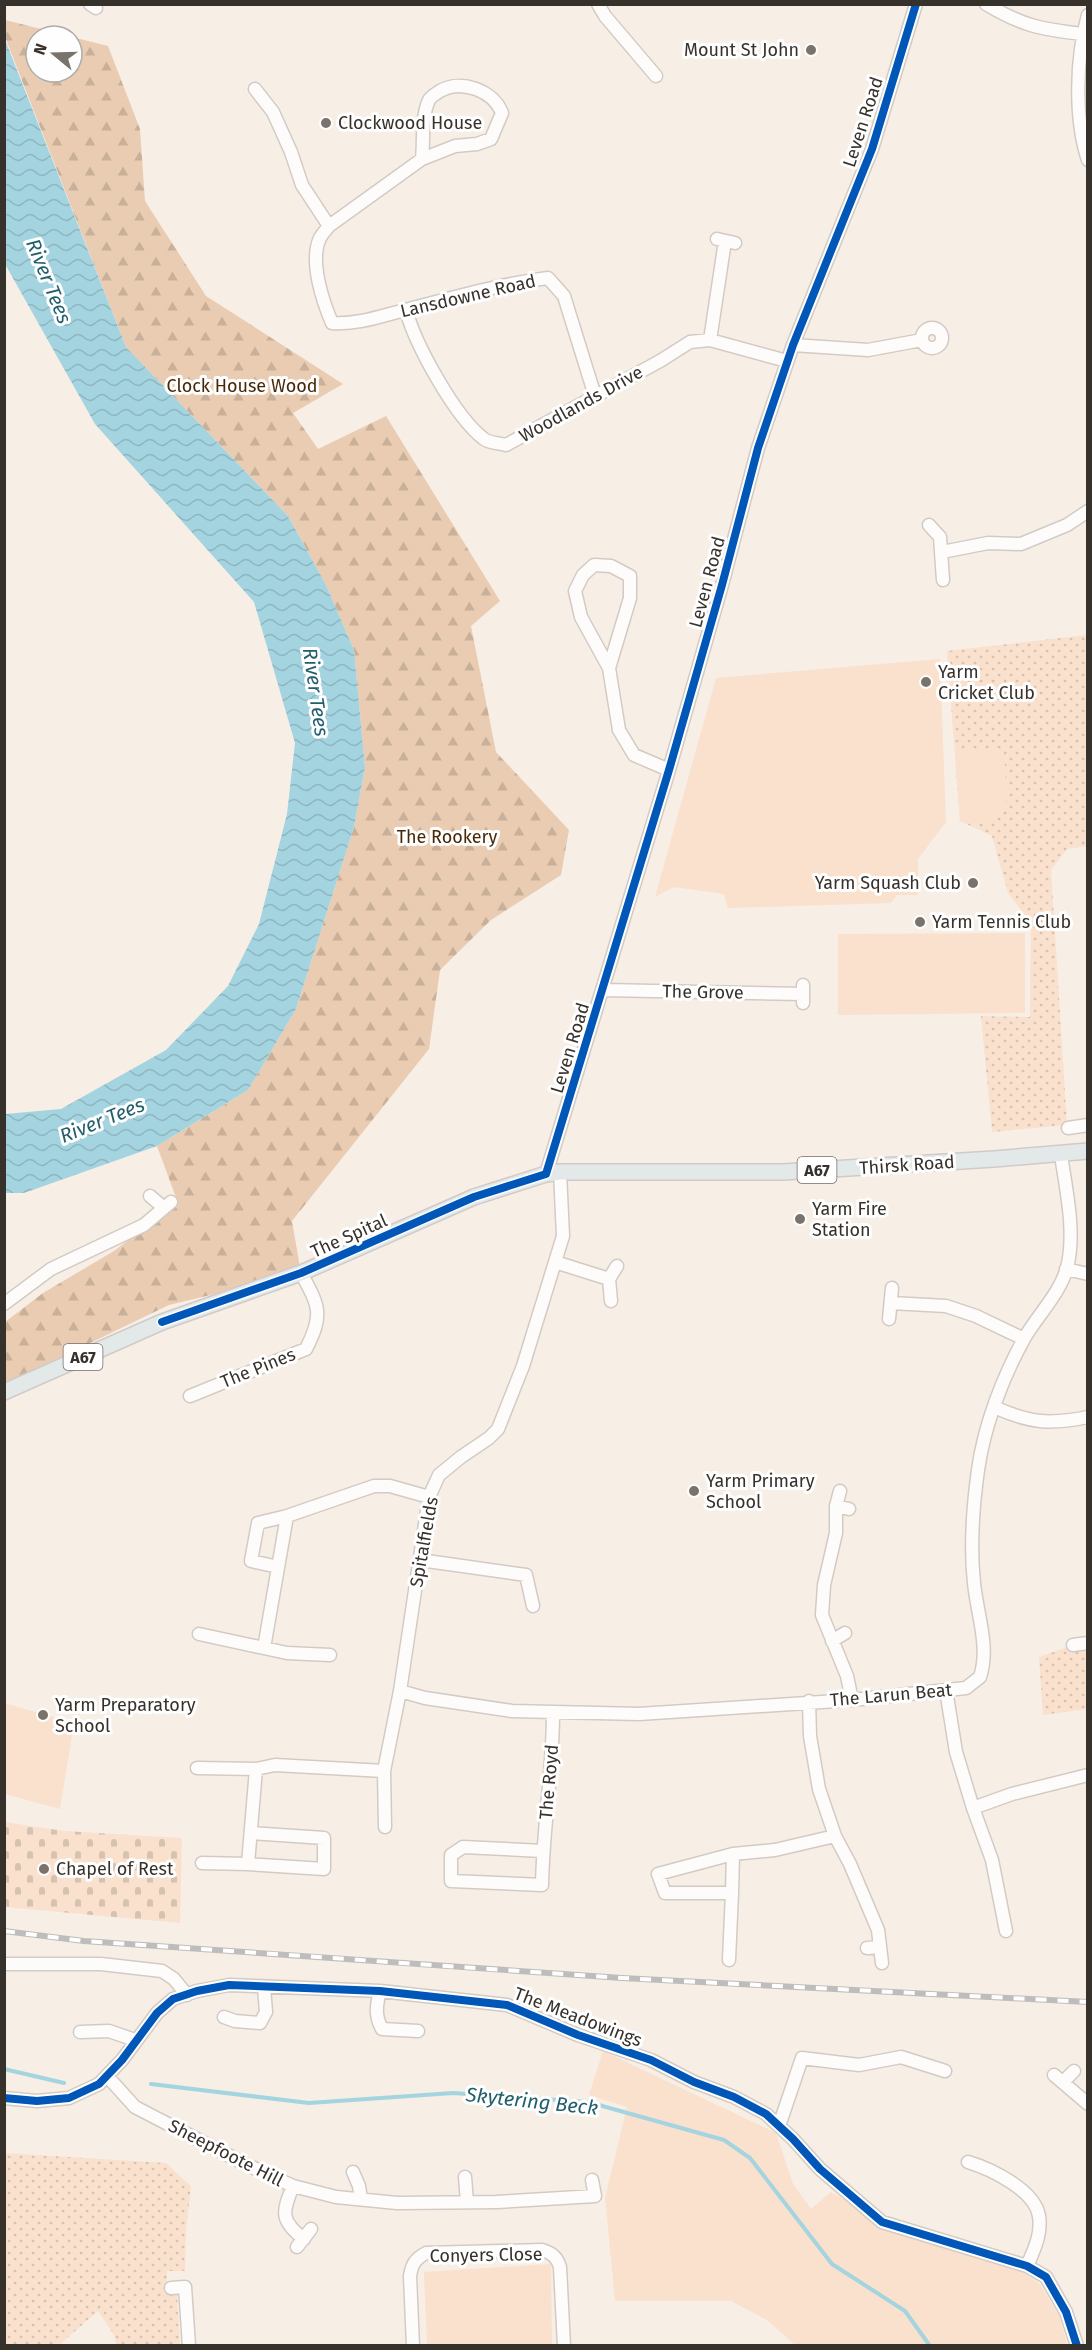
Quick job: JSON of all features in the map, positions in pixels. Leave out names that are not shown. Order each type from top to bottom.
[{"type":"main road","name":"Thirsk Road","points":[[553,1173],[783,1172],[1061,1155],[1088,1151]]},
{"type":"main road","name":"The Spital","points":[[4,1392],[162,1322],[301,1273],[474,1197],[553,1173]]},
{"type":"street","points":[[598,4],[605,16],[653,72],[660,60]]},
{"type":"street","name":"Leven Road","points":[[553,1173],[722,585],[758,448],[793,345],[872,149],[916,4]]},
{"type":"street","points":[[986,4],[1014,21],[1042,29],[1082,34]]},
{"type":"street","points":[[1088,15],[1082,34],[1077,89],[1088,160]]},
{"type":"street","points":[[255,95],[273,112],[291,152],[302,185],[329,226],[422,159],[455,146],[491,140],[502,113],[498,103],[481,91],[464,87],[449,86],[431,97],[424,113],[422,159]]},
{"type":"street","name":"Lansdowne Road","points":[[329,226],[320,239],[317,260],[322,299],[332,323],[343,324],[379,318],[548,278],[564,296],[595,396]]},
{"type":"street","points":[[710,340],[726,241]]},
{"type":"street","name":"Woodlands Drive","points":[[406,310],[411,329],[422,352],[463,416],[485,441],[506,445],[690,342],[710,340],[787,361]]},
{"type":"street","points":[[793,345],[868,350],[922,340]]},
{"type":"street","points":[[942,552],[988,543],[1021,544],[1067,525],[1088,511]]},
{"type":"street","points":[[929,525],[940,537],[943,580]]},
{"type":"street","points":[[609,668],[630,598],[630,576],[611,566],[594,565],[583,575],[575,591],[581,617],[609,668],[619,730],[634,755],[669,770]]},
{"type":"street","name":"The Grove","points":[[604,990],[803,994]]},
{"type":"street","points":[[1068,1128],[1088,1125]]},
{"type":"street","name":"The Larun Beat","points":[[400,1691],[425,1698],[512,1711],[639,1714],[809,1701],[852,1700],[966,1688],[980,1677],[985,1651],[973,1581],[973,1524],[978,1468],[994,1407],[1006,1374],[1024,1339],[1058,1288],[1066,1269],[1071,1247],[1061,1155]]},
{"type":"street","name":"Spitalfields","points":[[385,1827],[384,1771],[400,1691],[429,1497],[440,1475],[498,1429],[523,1366],[563,1236],[553,1173]]},
{"type":"street","points":[[4,1304],[51,1269],[144,1225],[167,1205],[150,1196]]},
{"type":"street","points":[[555,1262],[609,1279]]},
{"type":"street","points":[[611,1301],[609,1279],[617,1266]]},
{"type":"street","points":[[1066,1269],[1088,1274]]},
{"type":"street","name":"The Pines","points":[[194,1380],[195,1394],[306,1349],[319,1320],[316,1300],[301,1273]]},
{"type":"street","points":[[889,1319],[892,1288]]},
{"type":"street","points":[[891,1303],[946,1306],[976,1316],[1024,1339]]},
{"type":"street","points":[[994,1407],[1023,1419],[1059,1423],[1088,1417]]},
{"type":"street","points":[[278,1567],[251,1561],[258,1523],[287,1516],[374,1486],[390,1486],[429,1497]]},
{"type":"street","points":[[840,1491],[836,1506],[836,1533],[824,1585],[822,1615],[847,1676],[852,1700]]},
{"type":"street","points":[[836,1506],[849,1509]]},
{"type":"street","points":[[264,1648],[287,1516]]},
{"type":"street","points":[[420,1560],[526,1575],[532,1606]]},
{"type":"street","points":[[832,1641],[845,1633]]},
{"type":"street","points":[[199,1634],[287,1653],[330,1655]]},
{"type":"street","points":[[1073,1645],[1088,1643]]},
{"type":"street","points":[[946,1690],[956,1752],[992,1860],[1006,1931]]},
{"type":"street","points":[[809,1701],[810,1737],[819,1789],[835,1836],[850,1864],[878,1930],[882,1963]]},
{"type":"street","name":"The Royd","points":[[543,1851],[463,1847],[451,1855],[451,1881],[542,1885],[553,1747],[553,1713]]},
{"type":"street","points":[[196,1767],[256,1769],[275,1765],[384,1771]]},
{"type":"street","points":[[248,1864],[256,1769]]},
{"type":"street","points":[[973,1808],[1012,1794],[1088,1775]]},
{"type":"street","points":[[202,1863],[324,1869],[324,1838],[251,1833]]},
{"type":"street","points":[[732,1893],[665,1893],[658,1874],[733,1854],[775,1850],[835,1836]]},
{"type":"street","points":[[729,1960],[733,1854]]},
{"type":"street","points":[[867,1948],[880,1947]]},
{"type":"street","points":[[4,1964],[101,1964],[162,1971],[174,1979],[187,1995]]},
{"type":"street","name":"The Meadowings","points":[[4,2098],[37,2101],[69,2098],[99,2084],[122,2060],[157,2013],[173,1999],[229,1985],[380,1991],[507,2005],[578,2036],[651,2060],[766,2114],[820,2169],[882,2222],[1028,2266],[1046,2277],[1066,2312],[1077,2346]]},
{"type":"street","points":[[224,2017],[235,2021],[260,2023],[266,2013],[264,1987]]},
{"type":"street","points":[[380,1991],[376,2003],[376,2018],[382,2029],[418,2031]]},
{"type":"street","points":[[80,2032],[108,2031],[135,2040]]},
{"type":"street","points":[[779,2126],[802,2058],[859,2065],[901,2057],[945,2072]]},
{"type":"street","points":[[1074,2071],[1058,2079],[1088,2104]]},
{"type":"street","name":"Sheepfoote Hill","points":[[107,2076],[135,2108],[293,2186],[336,2197],[397,2203],[595,2196],[592,2180]]},
{"type":"street","points":[[968,2162],[1004,2176],[1033,2202],[1039,2216],[1038,2241],[1028,2266]]},
{"type":"street","points":[[353,2172],[361,2199]]},
{"type":"street","points":[[465,2177],[467,2202]]},
{"type":"street","points":[[1011,2183],[1011,2199]]},
{"type":"street","points":[[293,2186],[286,2202],[284,2217],[289,2228],[304,2238]]},
{"type":"street","name":"Conyers Close","points":[[413,2346],[410,2276],[411,2267],[416,2258],[426,2253],[542,2250],[558,2260],[560,2268],[564,2346]]},
{"type":"street","points":[[171,2288],[185,2287],[189,2346]]},
{"type":"green space","name":"The Rookery","points":[[5,20],[24,25],[24,84],[84,84],[84,40],[108,46],[140,129],[145,201],[206,296],[343,384],[293,413],[318,449],[386,416],[500,601],[471,626],[496,752],[569,830],[561,875],[491,920],[440,970],[429,1049],[292,1221],[301,1273],[169,1305],[5,1384],[5,1322],[43,1293],[114,1251],[178,1203],[157,1146],[248,1090],[296,1009],[354,827],[365,767],[354,650],[326,585],[288,516],[126,347],[5,37]]},
{"type":"green space","points":[[1087,635],[1087,846],[1067,849],[1051,870],[1067,1125],[992,1132],[981,1016],[1030,1017],[1031,923],[1008,893],[992,836],[960,821],[947,651]]},
{"type":"green space","points":[[940,659],[946,822],[918,859],[918,895],[897,895],[891,903],[728,908],[724,894],[674,887],[655,897],[716,678]]},
{"type":"green space","points":[[955,749],[1004,750],[1007,800],[993,820],[960,821]]},
{"type":"green space","points":[[1025,933],[1025,1013],[838,1015],[838,934]]},
{"type":"green space","points":[[1087,1643],[1087,1709],[1043,1715],[1039,1657],[1073,1645]]},
{"type":"green space","points":[[4,1703],[74,1723],[60,1809],[5,1794]]},
{"type":"green space","points":[[5,1822],[64,1831],[182,1838],[180,1923],[5,1907]]},
{"type":"green space","points":[[603,2051],[776,2133],[793,2184],[811,2209],[831,2192],[875,2217],[1014,2267],[1039,2283],[1060,2317],[1067,2345],[795,2345],[767,2320],[731,2301],[615,2301],[605,2198],[627,2107],[589,2095]]},
{"type":"green space","points":[[4,2153],[166,2163],[191,2186],[186,2231],[185,2271],[167,2271],[167,2294],[177,2295],[180,2345],[116,2345],[115,2336],[98,2311],[59,2345],[5,2345]]},
{"type":"green space","points":[[551,2264],[552,2345],[427,2345],[424,2272]]},
{"type":"water","name":"River Tees","points":[[4,37],[126,347],[288,516],[326,585],[354,650],[365,767],[354,827],[296,1009],[248,1090],[157,1146],[24,1193],[5,1193],[5,1114],[61,1109],[166,1050],[228,986],[259,924],[287,814],[295,743],[254,602],[95,424],[5,264]]},
{"type":"waterway","name":"Skytering Beck","points":[[4,2069],[64,2083]]},
{"type":"waterway","name":"Skytering Beck","points":[[151,2084],[309,2103],[453,2093],[588,2102],[724,2140],[750,2158],[832,2264],[905,2311],[930,2346]]},
{"type":"railway","points":[[4,1931],[84,1941],[622,1978],[1088,2002]]},
{"type":"cycle path","points":[[162,1322],[301,1273],[474,1197],[546,1174],[669,770],[758,448],[793,345],[872,149],[916,4]]},
{"type":"cycle path","points":[[4,2098],[37,2101],[69,2098],[99,2084],[122,2060],[157,2013],[173,1999],[197,1991],[229,1985],[380,1991],[507,2005],[578,2035],[651,2060],[766,2114],[820,2169],[882,2222],[1027,2266],[1046,2277],[1066,2312],[1077,2346]]},
{"type":"place","name":"Mount St John","points":[[811,50]]},
{"type":"place","name":"Clockwood House","points":[[326,123]]},
{"type":"place","name":"Yarm Cricket Club","points":[[926,682]]},
{"type":"place","name":"Yarm Squash Club","points":[[973,883]]},
{"type":"place","name":"Yarm Tennis Club","points":[[920,922]]},
{"type":"place","name":"Yarm Fire Station","points":[[800,1219]]},
{"type":"place","name":"Yarm Primary School","points":[[694,1491]]},
{"type":"place","name":"Yarm Preparatory School","points":[[43,1715]]},
{"type":"place","name":"Chapel of Rest","points":[[44,1869]]},
{"type":"park label","name":"Clock House Wood","points":[[242,386]]}]
